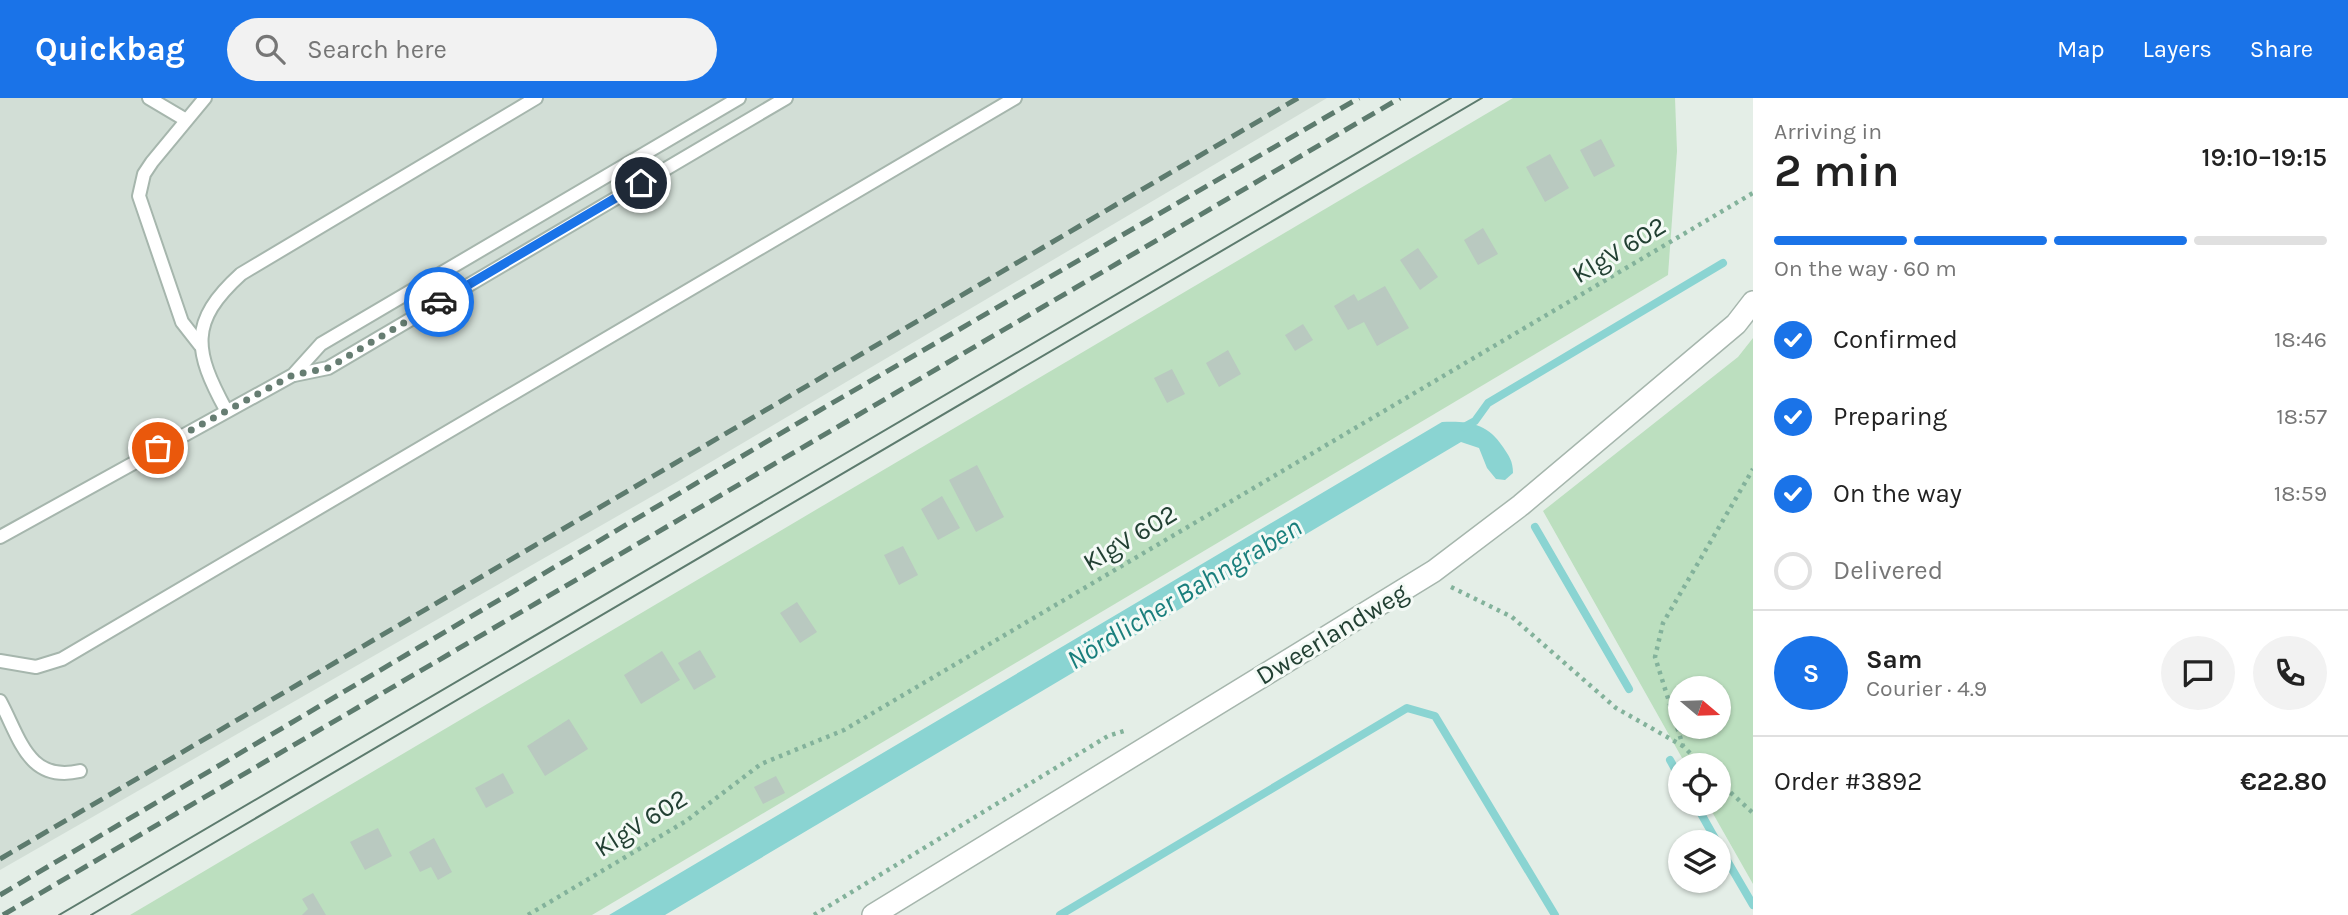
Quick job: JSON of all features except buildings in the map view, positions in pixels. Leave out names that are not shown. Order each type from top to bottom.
[{"type":"street","name":"Dweerlandweg","points":[[873,915],[1434,571],[1521,505],[1716,341],[1736,324],[1753,302]]},
{"type":"lane","points":[[149,98],[186,120]]},
{"type":"lane","points":[[200,345],[182,322],[139,196],[144,174],[205,98]]},
{"type":"lane","points":[[226,410],[202,364],[200,345],[209,313],[224,289],[241,274],[537,98]]},
{"type":"lane","points":[[293,375],[321,344],[739,98]]},
{"type":"lane","points":[[0,537],[293,375],[328,368],[786,98]]},
{"type":"lane","points":[[0,661],[36,667],[62,659],[1015,98]]},
{"type":"lane","points":[[0,701],[26,751],[37,765],[53,775],[80,771]]},
{"type":"path","name":"KlgV 602","points":[[528,915],[686,821],[761,764],[844,730],[1753,193]]},
{"type":"path","points":[[1683,746],[1655,657],[1663,623],[1753,469]]},
{"type":"path","points":[[1434,571],[1445,584],[1512,617],[1616,708],[1683,746],[1690,753]]},
{"type":"path","points":[[1731,793],[1753,813]]},
{"type":"shaded area","points":[[0,98],[1327,98],[677,482],[0,870]]},
{"type":"green space","points":[[1513,98],[1675,98],[1677,151],[1668,275],[592,915],[130,915]]},
{"type":"green space","points":[[1753,338],[1753,884],[1731,845],[1731,830],[1722,830],[1714,816],[1731,816],[1731,753],[1679,753],[1671,739],[1731,739],[1731,676],[1668,676],[1668,733],[1543,511],[1738,357]]},
{"type":"water","points":[[1442,422],[1469,423],[1491,433],[1509,456],[1513,473],[1505,480],[1496,479],[1487,468],[1479,448],[1461,442],[665,915],[609,915]]},
{"type":"waterway","name":"Nördlicher Bahngraben","points":[[1464,427],[1475,421],[1488,403],[1723,263]]},
{"type":"waterway","points":[[1535,527],[1629,689]]},
{"type":"waterway","points":[[1060,915],[1407,708],[1435,716],[1555,915]]},
{"type":"waterway","points":[[1702,816],[1710,830]]},
{"type":"waterway","points":[[1731,867],[1753,905]]},
{"type":"tram line","points":[[59,915],[1451,98]]},
{"type":"tram line","points":[[91,915],[1482,98]]},
{"type":"railway","points":[[0,859],[1298,98]]},
{"type":"railway","points":[[0,895],[827,406],[1359,98]]},
{"type":"railway","points":[[3,915],[1400,98]]},
{"type":"way so far","points":[[158,448],[293,375],[328,368],[439,302]]},
{"type":"route","points":[[439,302],[641,183]]}]
